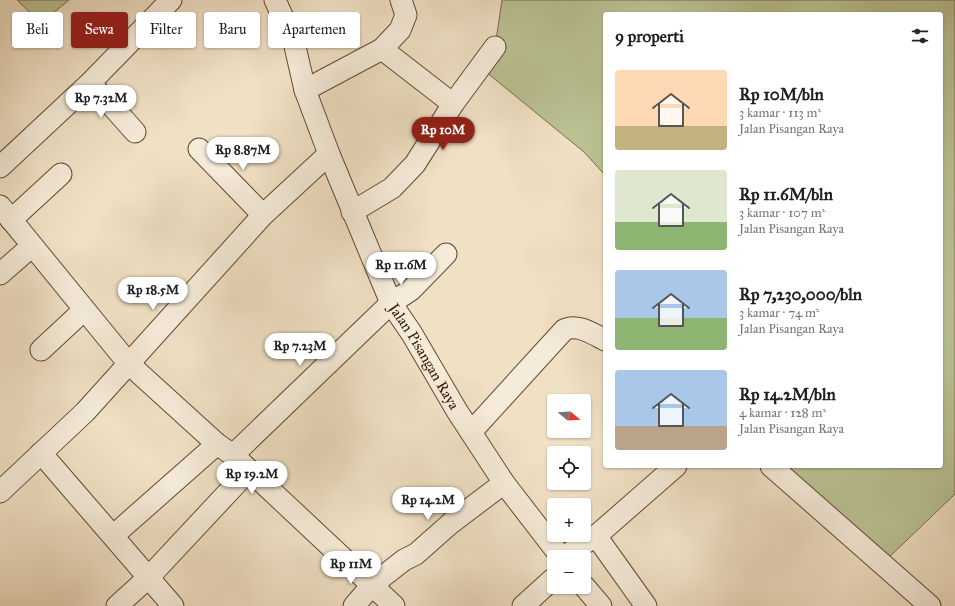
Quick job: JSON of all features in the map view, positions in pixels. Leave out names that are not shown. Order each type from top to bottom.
[{"type":"street","points":[[0,167],[89,84],[171,0]]},
{"type":"street","name":"Jalan Pisangan Raya","points":[[275,0],[294,42],[306,90],[329,154],[391,304],[412,334],[434,373],[504,483],[557,550]]},
{"type":"street","points":[[306,90],[382,49],[400,30],[406,15],[401,0]]},
{"type":"street","points":[[352,212],[381,196],[415,164],[453,104],[495,47]]},
{"type":"street","points":[[382,49],[453,104]]},
{"type":"street","points":[[89,84],[104,97],[135,132]]},
{"type":"street","points":[[199,149],[263,215]]},
{"type":"street","points":[[0,492],[85,412],[263,215],[329,154]]},
{"type":"street","points":[[61,174],[5,213],[129,364],[249,470],[394,606]]},
{"type":"street","points":[[0,274],[32,246]]},
{"type":"street","points":[[114,535],[225,449],[391,304],[411,290],[446,254]]},
{"type":"street","points":[[41,350],[84,310]]},
{"type":"street","points":[[471,432],[564,330],[570,327],[575,328],[603,339]]},
{"type":"street","points":[[41,452],[114,535],[173,606]]},
{"type":"street","points":[[573,550],[596,536],[674,468]]},
{"type":"street","points":[[773,468],[930,606]]},
{"type":"street","points":[[117,606],[149,577],[249,470]]},
{"type":"street","points":[[354,606],[372,585],[404,560],[416,554],[451,523],[504,483]]},
{"type":"street","points":[[596,536],[646,606]]},
{"type":"street","points":[[523,606],[547,584]]},
{"type":"street","points":[[591,594],[601,606]]},
{"type":"green space","points":[[17,0],[69,0],[54,12],[30,12]]},
{"type":"green space","points":[[502,0],[955,0],[955,494],[882,564],[773,468],[943,468],[943,12],[603,12],[603,173],[584,152],[480,67],[495,47]]}]
